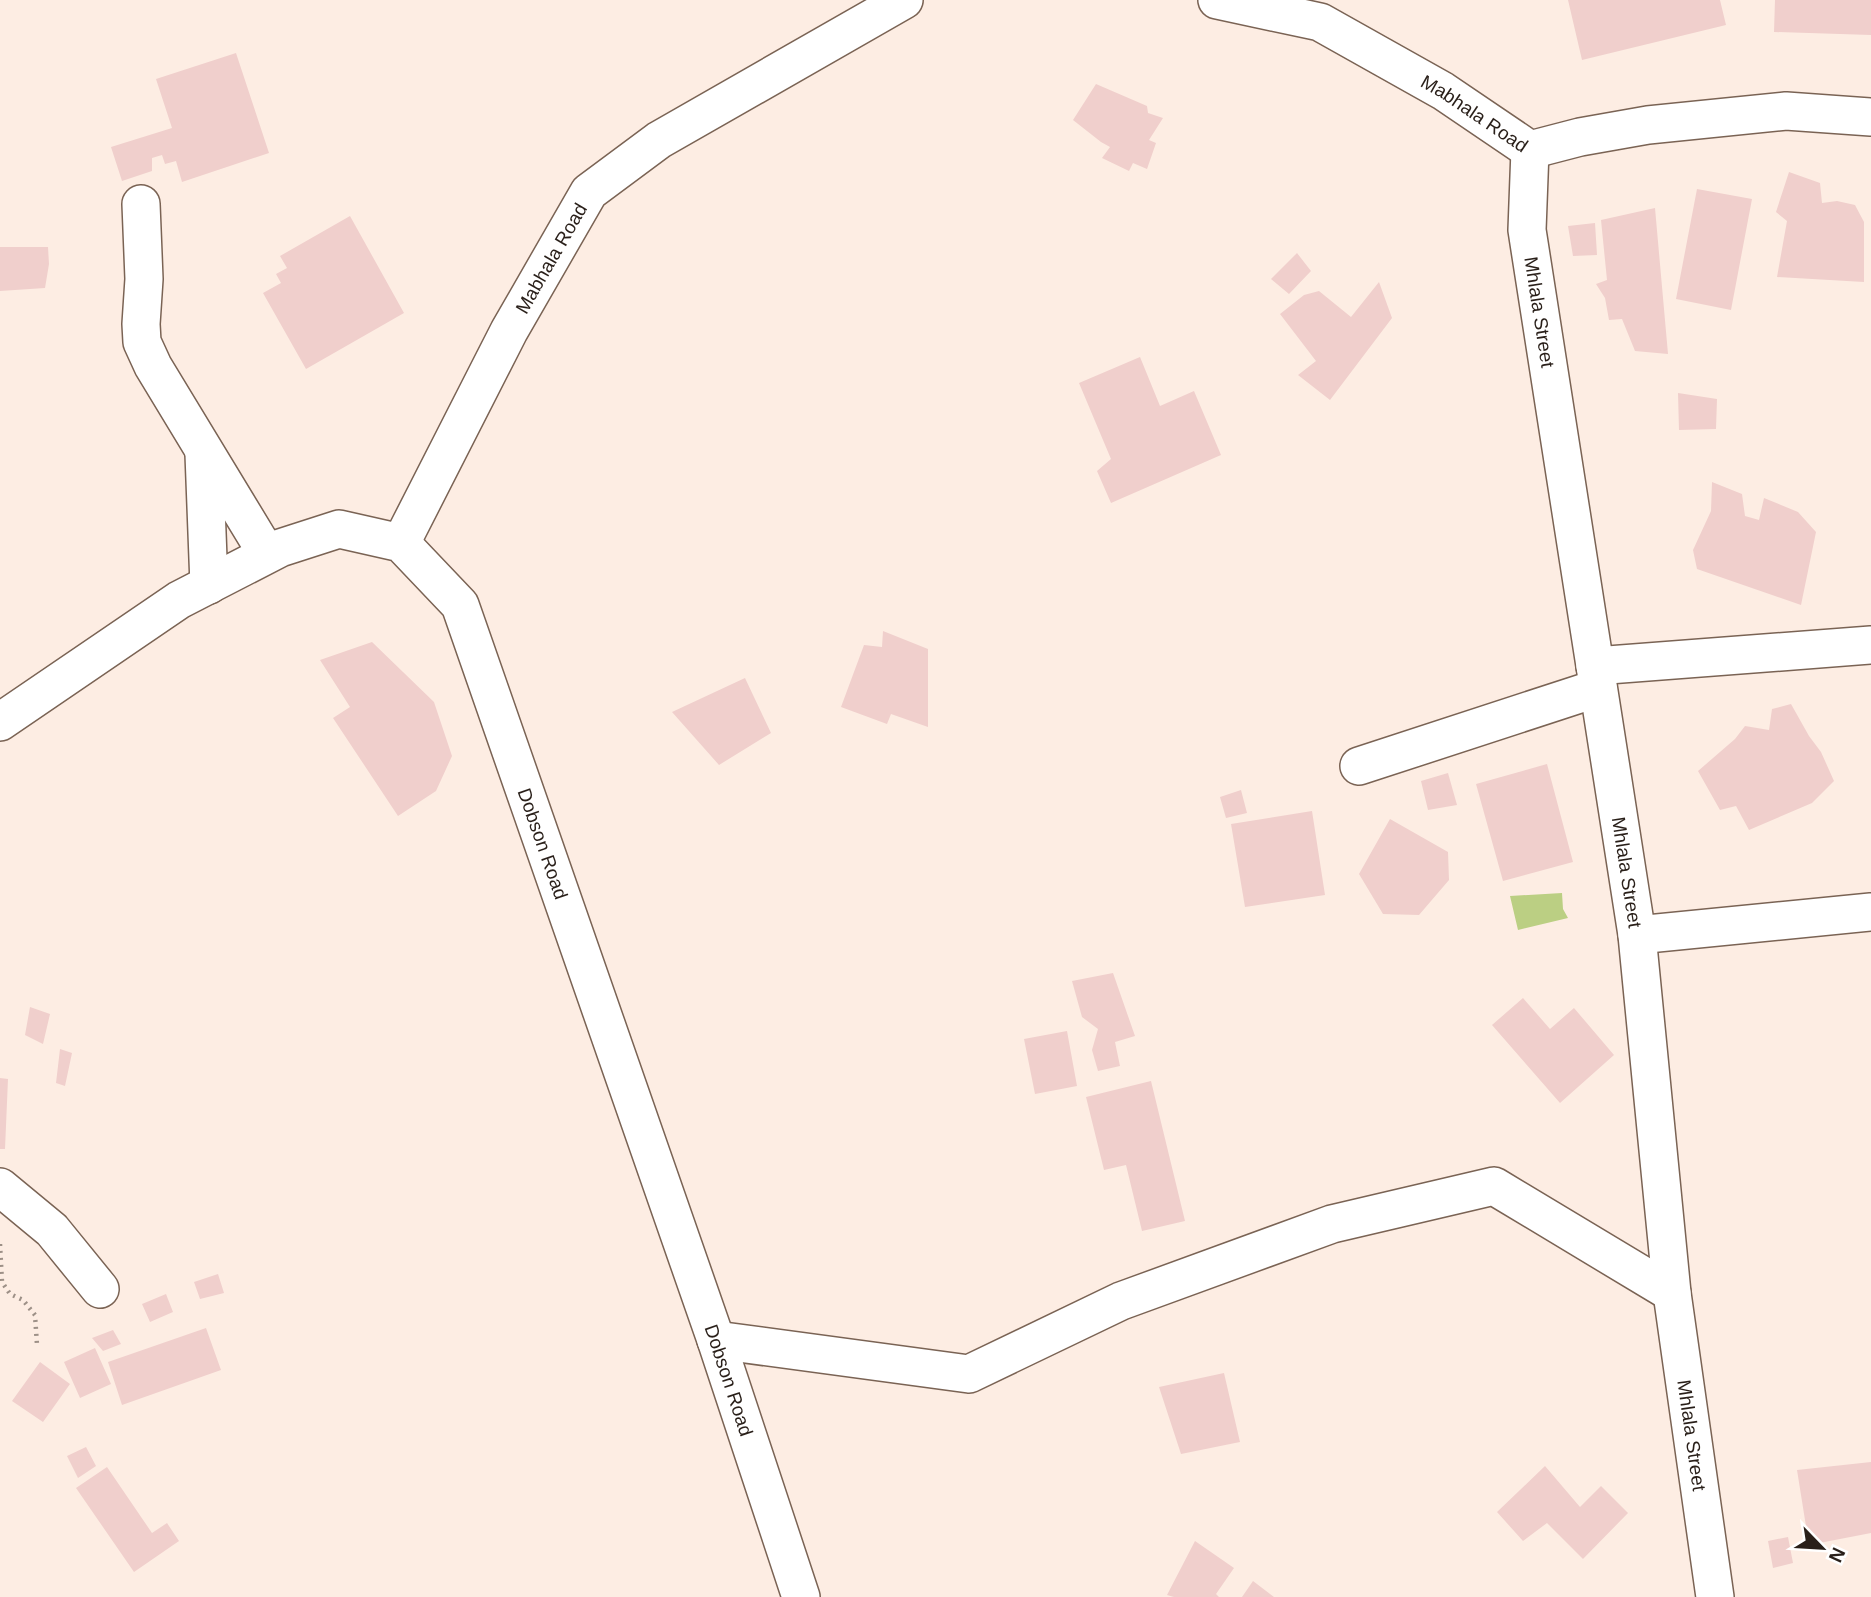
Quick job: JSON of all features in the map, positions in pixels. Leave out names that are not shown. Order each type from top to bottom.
[{"type":"street","name":"Mabhala Road","points":[[401,543],[509,331],[589,192],[659,140],[904,0]]},
{"type":"street","name":"Mabhala Road","points":[[1217,0],[1320,22],[1444,91],[1530,150],[1580,136],[1648,125],[1786,111],[1871,117]]},
{"type":"street","name":"Mhlala Street","points":[[1530,150],[1527,230],[1637,935],[1672,1293],[1715,1597]]},
{"type":"street","points":[[141,204],[144,279],[142,342],[153,366],[267,554]]},
{"type":"street","points":[[204,450],[209,584]]},
{"type":"street","points":[[0,722],[179,600],[280,548],[339,529],[401,543]]},
{"type":"street","name":"Dobson Road","points":[[401,543],[460,605],[716,1340],[801,1597]]},
{"type":"street","points":[[1359,766],[1597,677],[1871,645]]},
{"type":"street","points":[[1637,935],[1871,912]]},
{"type":"street","points":[[716,1340],[968,1374],[1121,1301],[1332,1224],[1494,1186],[1672,1293]]},
{"type":"street","points":[[0,1187],[51,1230],[100,1289]]},
{"type":"path","points":[[0,1244],[2,1282],[10,1294],[23,1300],[34,1315],[37,1345]]},
{"type":"shaded area","points":[[1562,893],[1563,909],[1568,918],[1518,930],[1510,896]]},
{"type":"building","points":[[1568,0],[1720,0],[1726,25],[1582,60]]},
{"type":"building","points":[[1775,0],[1871,0],[1871,35],[1774,32]]},
{"type":"building","points":[[236,53],[269,153],[182,182],[176,161],[165,164],[162,155],[152,158],[152,171],[122,181],[111,147],[172,128],[156,79]]},
{"type":"building","points":[[1096,84],[1147,106],[1148,113],[1163,118],[1149,140],[1156,143],[1147,169],[1133,163],[1129,171],[1102,158],[1110,147],[1073,120]]},
{"type":"building","points":[[1789,172],[1820,183],[1822,203],[1837,201],[1855,205],[1864,222],[1864,282],[1777,277],[1787,221],[1776,212]]},
{"type":"building","points":[[1697,189],[1752,199],[1731,310],[1676,299]]},
{"type":"building","points":[[1655,208],[1668,354],[1635,351],[1622,319],[1609,320],[1605,298],[1596,284],[1607,280],[1601,220]]},
{"type":"building","points":[[350,216],[404,313],[306,369],[263,293],[281,283],[276,274],[287,268],[280,256]]},
{"type":"building","points":[[1595,223],[1597,255],[1573,256],[1568,226]]},
{"type":"building","points":[[0,247],[48,247],[49,264],[45,288],[0,291]]},
{"type":"building","points":[[1297,253],[1311,271],[1289,294],[1271,279]]},
{"type":"building","points":[[1379,282],[1392,318],[1330,400],[1298,375],[1316,361],[1280,314],[1304,295],[1319,291],[1351,317]]},
{"type":"building","points":[[1140,357],[1160,406],[1194,391],[1221,455],[1111,503],[1097,471],[1111,459],[1079,383]]},
{"type":"building","points":[[1678,393],[1717,399],[1716,429],[1679,430]]},
{"type":"building","points":[[1712,482],[1742,494],[1745,516],[1759,520],[1764,498],[1798,512],[1816,532],[1801,605],[1697,569],[1693,550],[1711,511]]},
{"type":"building","points":[[883,631],[928,649],[928,727],[891,714],[887,724],[841,707],[864,645],[882,647]]},
{"type":"building","points":[[372,642],[434,702],[452,756],[436,791],[398,816],[333,718],[350,707],[320,660]]},
{"type":"building","points":[[745,678],[771,733],[719,765],[672,712]]},
{"type":"building","points":[[1791,704],[1821,752],[1834,781],[1812,803],[1749,830],[1736,806],[1720,810],[1698,771],[1735,739],[1745,726],[1769,730],[1772,709]]},
{"type":"building","points":[[1547,764],[1573,862],[1503,881],[1476,784]]},
{"type":"building","points":[[1448,773],[1457,805],[1428,810],[1421,781]]},
{"type":"building","points":[[1241,790],[1247,813],[1226,818],[1220,797]]},
{"type":"building","points":[[1312,811],[1325,895],[1245,907],[1231,824]]},
{"type":"building","points":[[1390,819],[1448,852],[1449,880],[1419,915],[1383,914],[1359,874]]},
{"type":"building","points":[[1113,973],[1135,1036],[1115,1042],[1120,1066],[1098,1071],[1092,1050],[1098,1029],[1082,1017],[1072,981]]},
{"type":"building","points":[[1523,998],[1550,1029],[1574,1008],[1614,1055],[1560,1103],[1492,1025]]},
{"type":"building","points":[[30,1007],[50,1014],[43,1044],[25,1035]]},
{"type":"building","points":[[1067,1031],[1077,1086],[1035,1094],[1024,1039]]},
{"type":"building","points":[[60,1049],[72,1053],[65,1086],[56,1083]]},
{"type":"building","points":[[0,1078],[8,1079],[5,1149],[0,1149]]},
{"type":"building","points":[[1151,1081],[1185,1221],[1142,1231],[1126,1165],[1104,1170],[1086,1097]]},
{"type":"building","points":[[218,1274],[224,1293],[200,1299],[194,1282]]},
{"type":"building","points":[[166,1294],[173,1312],[150,1322],[142,1304]]},
{"type":"building","points":[[206,1328],[221,1370],[122,1405],[108,1362]]},
{"type":"building","points":[[113,1330],[121,1344],[103,1351],[92,1338]]},
{"type":"building","points":[[95,1348],[111,1384],[80,1398],[64,1362]]},
{"type":"building","points":[[40,1362],[70,1384],[43,1422],[12,1401]]},
{"type":"building","points":[[1224,1373],[1240,1442],[1181,1454],[1159,1387]]},
{"type":"building","points":[[86,1447],[96,1466],[78,1478],[67,1456]]},
{"type":"building","points":[[1871,1462],[1871,1533],[1809,1545],[1797,1470]]},
{"type":"building","points":[[1545,1466],[1580,1507],[1601,1486],[1628,1513],[1583,1559],[1547,1523],[1523,1541],[1497,1512]]},
{"type":"building","points":[[107,1467],[152,1533],[167,1523],[179,1541],[134,1572],[76,1488]]},
{"type":"building","points":[[1788,1537],[1793,1563],[1773,1568],[1768,1541]]},
{"type":"building","points":[[1195,1541],[1234,1568],[1216,1594],[1219,1597],[1167,1595]]},
{"type":"building","points":[[1253,1581],[1274,1597],[1242,1597]]}]
